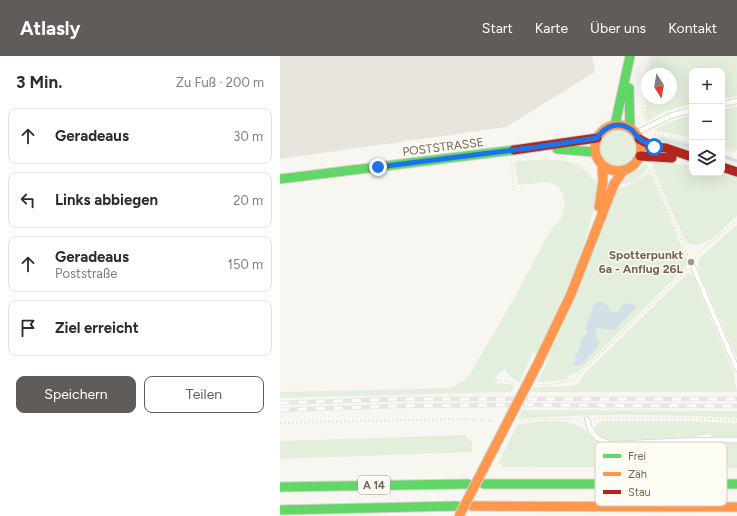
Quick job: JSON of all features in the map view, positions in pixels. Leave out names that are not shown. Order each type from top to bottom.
[{"type":"main road","points":[[615,125],[630,56]]},
{"type":"main road","points":[[628,70],[635,134],[641,144],[640,156],[636,163],[630,168],[616,172],[608,170],[597,160],[594,152],[594,145],[597,138],[601,131],[615,125],[623,126],[635,134],[654,147],[666,148],[689,156]]},
{"type":"main road","name":"POSTSTRASSE","points":[[280,179],[537,147],[597,138]]},
{"type":"main road","name":"POSTSTRASSE","points":[[537,147],[594,152]]},
{"type":"main road","points":[[640,156],[666,157],[689,161]]},
{"type":"main road","points":[[593,236],[603,181],[602,166]]},
{"type":"main road","points":[[725,168],[737,172]]},
{"type":"main road","points":[[459,516],[572,294],[614,184],[623,171]]},
{"type":"main road","name":"A 14","points":[[280,487],[468,484]]},
{"type":"main road","points":[[484,484],[595,484]]},
{"type":"main road","name":"A 14","points":[[280,510],[457,506]]},
{"type":"main road","points":[[472,506],[737,507]]},
{"type":"lane","points":[[725,103],[737,101]]},
{"type":"lane","points":[[635,134],[670,116],[689,111]]},
{"type":"lane","points":[[691,262],[737,369]]},
{"type":"lane","points":[[587,419],[590,429],[597,438],[606,442]]},
{"type":"lane","points":[[654,442],[737,440]]},
{"type":"path","points":[[648,68],[649,56]]},
{"type":"path","points":[[644,104],[644,118],[655,134],[689,140]]},
{"type":"path","points":[[725,149],[737,152]]},
{"type":"path","points":[[509,150],[514,192]]},
{"type":"path","points":[[625,185],[639,178],[651,169],[691,262]]},
{"type":"path","points":[[534,385],[571,381],[685,272],[703,248],[737,220]]},
{"type":"path","points":[[496,380],[520,384]]},
{"type":"path","points":[[515,422],[542,419],[684,418],[737,420]]},
{"type":"path","points":[[280,423],[459,419],[501,422]]},
{"type":"shaded area","points":[[280,56],[592,56],[595,72],[506,127],[280,159]]},
{"type":"shaded area","points":[[601,302],[607,305],[611,312],[617,312],[622,305],[629,303],[637,306],[616,329],[612,330],[599,328],[595,331],[596,337],[599,341],[598,347],[583,363],[578,366],[573,365],[583,337],[587,334],[586,327],[594,304]]},
{"type":"green space","points":[[651,56],[737,56],[737,96],[725,98],[725,68],[689,68],[689,105],[666,111],[648,121],[645,114],[646,104],[677,104],[677,68],[650,68]]},
{"type":"green space","points":[[737,107],[737,150],[725,147],[725,109]]},
{"type":"green space","points":[[689,116],[689,137],[654,130],[667,123]]},
{"type":"green space","points":[[621,130],[630,135],[634,141],[634,155],[630,161],[621,166],[613,166],[604,161],[600,155],[599,144],[604,135],[610,131]]},
{"type":"green space","points":[[661,136],[689,141],[689,151],[656,143],[658,137]]},
{"type":"green space","points":[[556,160],[571,162],[580,166],[592,179],[599,182],[599,187],[587,235],[572,277],[537,354],[533,352],[520,382],[511,377],[505,369],[497,374],[495,383],[515,385],[511,392],[280,398],[280,392],[451,388],[464,380],[471,372],[512,302],[550,231],[561,219],[565,204],[563,194],[558,186],[547,182],[518,185],[515,163],[517,161]]},
{"type":"green space","points":[[653,162],[665,162],[689,166],[689,176],[725,176],[725,174],[737,178],[737,215],[720,232],[707,241],[693,245],[686,243],[653,168]]},
{"type":"green space","points":[[645,164],[648,165],[648,167],[639,177],[628,183],[619,184],[626,177]]},
{"type":"green space","points":[[648,174],[652,175],[688,262],[684,269],[579,371],[568,376],[566,379],[537,382],[549,359],[550,356],[548,355],[618,187],[628,186]]},
{"type":"green space","points":[[737,225],[737,358],[699,272],[698,261]]},
{"type":"green space","points":[[689,273],[693,276],[733,371],[737,392],[531,392],[534,387],[573,386],[580,382],[585,373]]},
{"type":"green space","points":[[522,410],[737,411],[737,418],[627,415],[518,419]]},
{"type":"green space","points":[[543,421],[573,423],[600,442],[595,442],[595,467],[502,467],[502,463],[498,464],[517,425]]},
{"type":"green space","points":[[603,421],[685,421],[737,423],[737,468],[727,468],[727,442],[712,442],[712,437],[710,434],[696,437],[609,441],[596,432],[595,429],[598,423]]},
{"type":"green space","points":[[465,435],[472,442],[472,452],[280,459],[280,441]]},
{"type":"waterway","points":[[661,139],[689,146]]},
{"type":"waterway","points":[[725,157],[737,161]]},
{"type":"railway","points":[[280,403],[399,399],[512,399]]},
{"type":"railway","points":[[528,399],[737,399]]},
{"type":"railway","points":[[280,410],[399,406],[509,405]]},
{"type":"railway","points":[[525,405],[737,406]]},
{"type":"traffic: fast","points":[[615,125],[630,56]]},
{"type":"traffic: fast","points":[[629,88],[630,128]]},
{"type":"traffic: fast","points":[[557,149],[594,152]]},
{"type":"traffic: fast","points":[[280,179],[514,150]]},
{"type":"traffic: fast","points":[[280,487],[468,484]]},
{"type":"traffic: fast","points":[[484,484],[595,484]]},
{"type":"traffic: fast","points":[[727,484],[737,484]]},
{"type":"traffic: fast","points":[[280,510],[457,506]]},
{"type":"traffic: slow","points":[[623,125],[627,126],[637,135],[640,139],[641,148],[640,157],[631,167],[623,171],[613,171],[605,167],[596,157],[595,143],[599,135],[609,126],[623,125]]},
{"type":"traffic: slow","points":[[599,207],[603,181],[602,166]]},
{"type":"traffic: slow","points":[[538,363],[571,294],[614,184],[623,171]]},
{"type":"traffic: slow","points":[[459,516],[538,363]]},
{"type":"traffic: slow","points":[[472,506],[737,507]]},
{"type":"traffic: jam","points":[[514,150],[597,138]]},
{"type":"traffic: jam","points":[[639,139],[654,147],[666,148],[689,156]]},
{"type":"traffic: jam","points":[[640,156],[672,158]]},
{"type":"traffic: jam","points":[[725,168],[737,172]]},
{"type":"place","name":"Spotterpunkt 6a - Anflug 26L","points":[[691,262]]},
{"type":"route","points":[[378,167],[597,138],[601,131],[615,125],[630,128],[636,133],[639,139],[654,147]]}]
